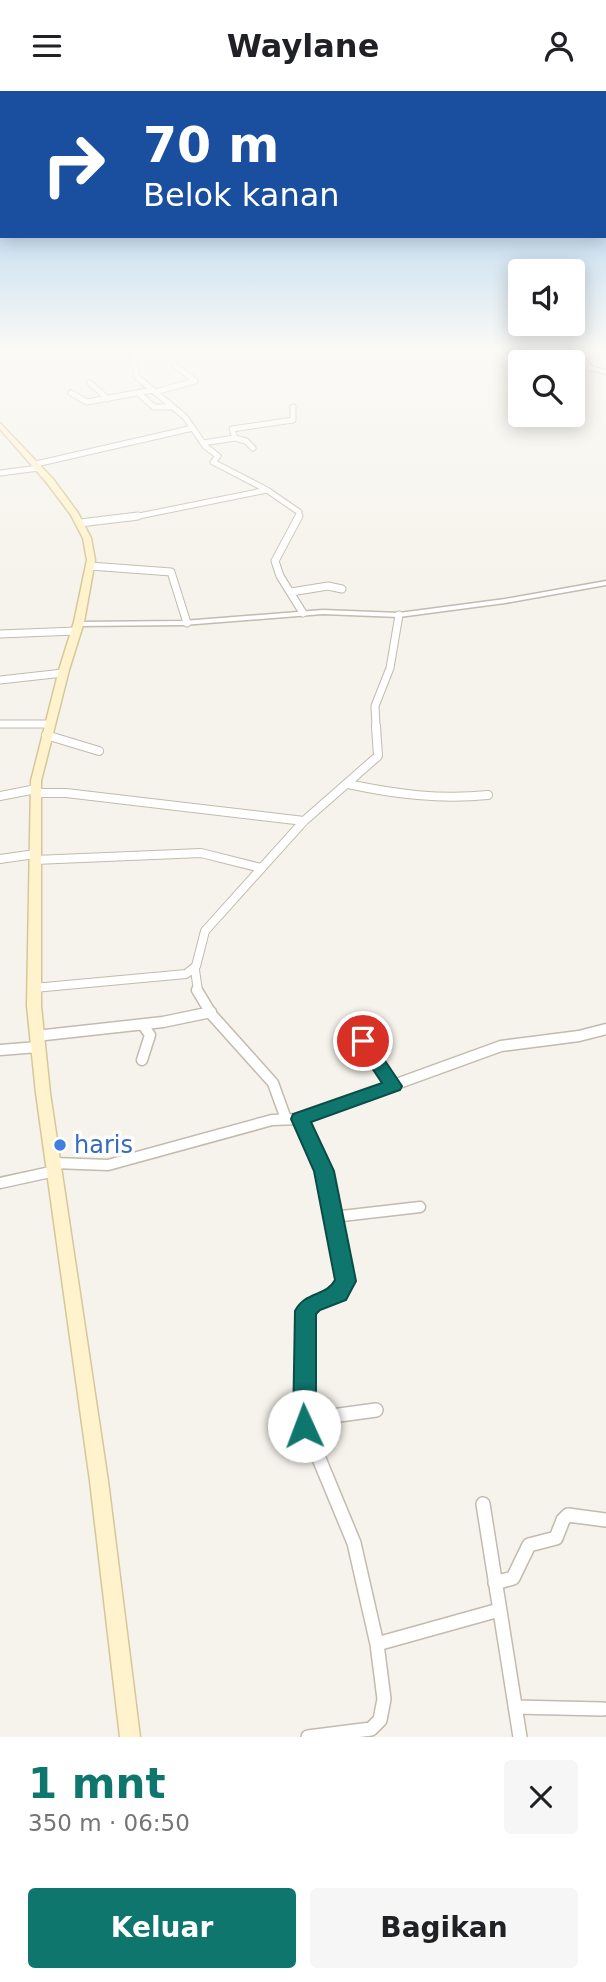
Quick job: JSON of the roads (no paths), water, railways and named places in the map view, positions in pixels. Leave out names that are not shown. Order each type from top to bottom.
[{"type":"main road","points":[[1,426],[37,466],[80,523],[87,538],[90,566],[78,628],[48,729],[36,791],[34,988],[37,1042],[99,1481],[130,1737]]},
{"type":"street","points":[[191,426],[219,457],[213,463],[267,490],[300,513],[275,561],[303,613]]},
{"type":"street","points":[[235,438],[231,429],[253,426]]},
{"type":"street","points":[[0,473],[193,428]]},
{"type":"street","points":[[204,443],[235,438],[246,440],[253,448]]},
{"type":"street","points":[[80,523],[117,520],[267,490]]},
{"type":"street","points":[[90,566],[171,572],[187,623]]},
{"type":"street","points":[[0,634],[303,613],[399,615],[606,583]]},
{"type":"street","points":[[291,592],[328,586],[342,589]]},
{"type":"street","points":[[286,1119],[274,1084],[200,999],[195,987],[195,970],[199,963],[202,935],[304,821],[378,756],[375,706],[390,668],[399,615]]},
{"type":"street","points":[[0,680],[63,673]]},
{"type":"street","points":[[0,724],[48,729],[99,751]]},
{"type":"street","points":[[348,784],[419,797],[451,799],[488,795]]},
{"type":"street","points":[[0,796],[36,791],[66,793],[304,821]]},
{"type":"street","points":[[0,859],[201,853],[261,868]]},
{"type":"street","points":[[34,988],[186,974],[195,970]]},
{"type":"street","points":[[0,1050],[211,1012]]},
{"type":"street","points":[[142,1060],[150,1035],[143,1025]]},
{"type":"street","points":[[0,1183],[54,1167],[108,1165],[272,1119],[300,1119],[501,1046],[579,1036],[606,1029]]},
{"type":"street","points":[[363,1041],[393,1086]]},
{"type":"street","points":[[300,1119],[319,1157],[345,1286],[338,1293],[313,1304],[306,1311],[303,1420],[354,1543],[377,1644],[384,1699],[383,1710],[371,1729],[308,1737]]},
{"type":"street","points":[[333,1217],[420,1207]]},
{"type":"street","points":[[303,1420],[376,1410]]},
{"type":"street","points":[[483,1504],[520,1737]]},
{"type":"street","points":[[495,1583],[513,1579],[529,1545],[556,1538],[568,1515],[606,1520]]},
{"type":"street","points":[[377,1644],[499,1610]]},
{"type":"street","points":[[515,1707],[603,1709]]},
{"type":"place","name":"haris","points":[[60,1145]]}]
